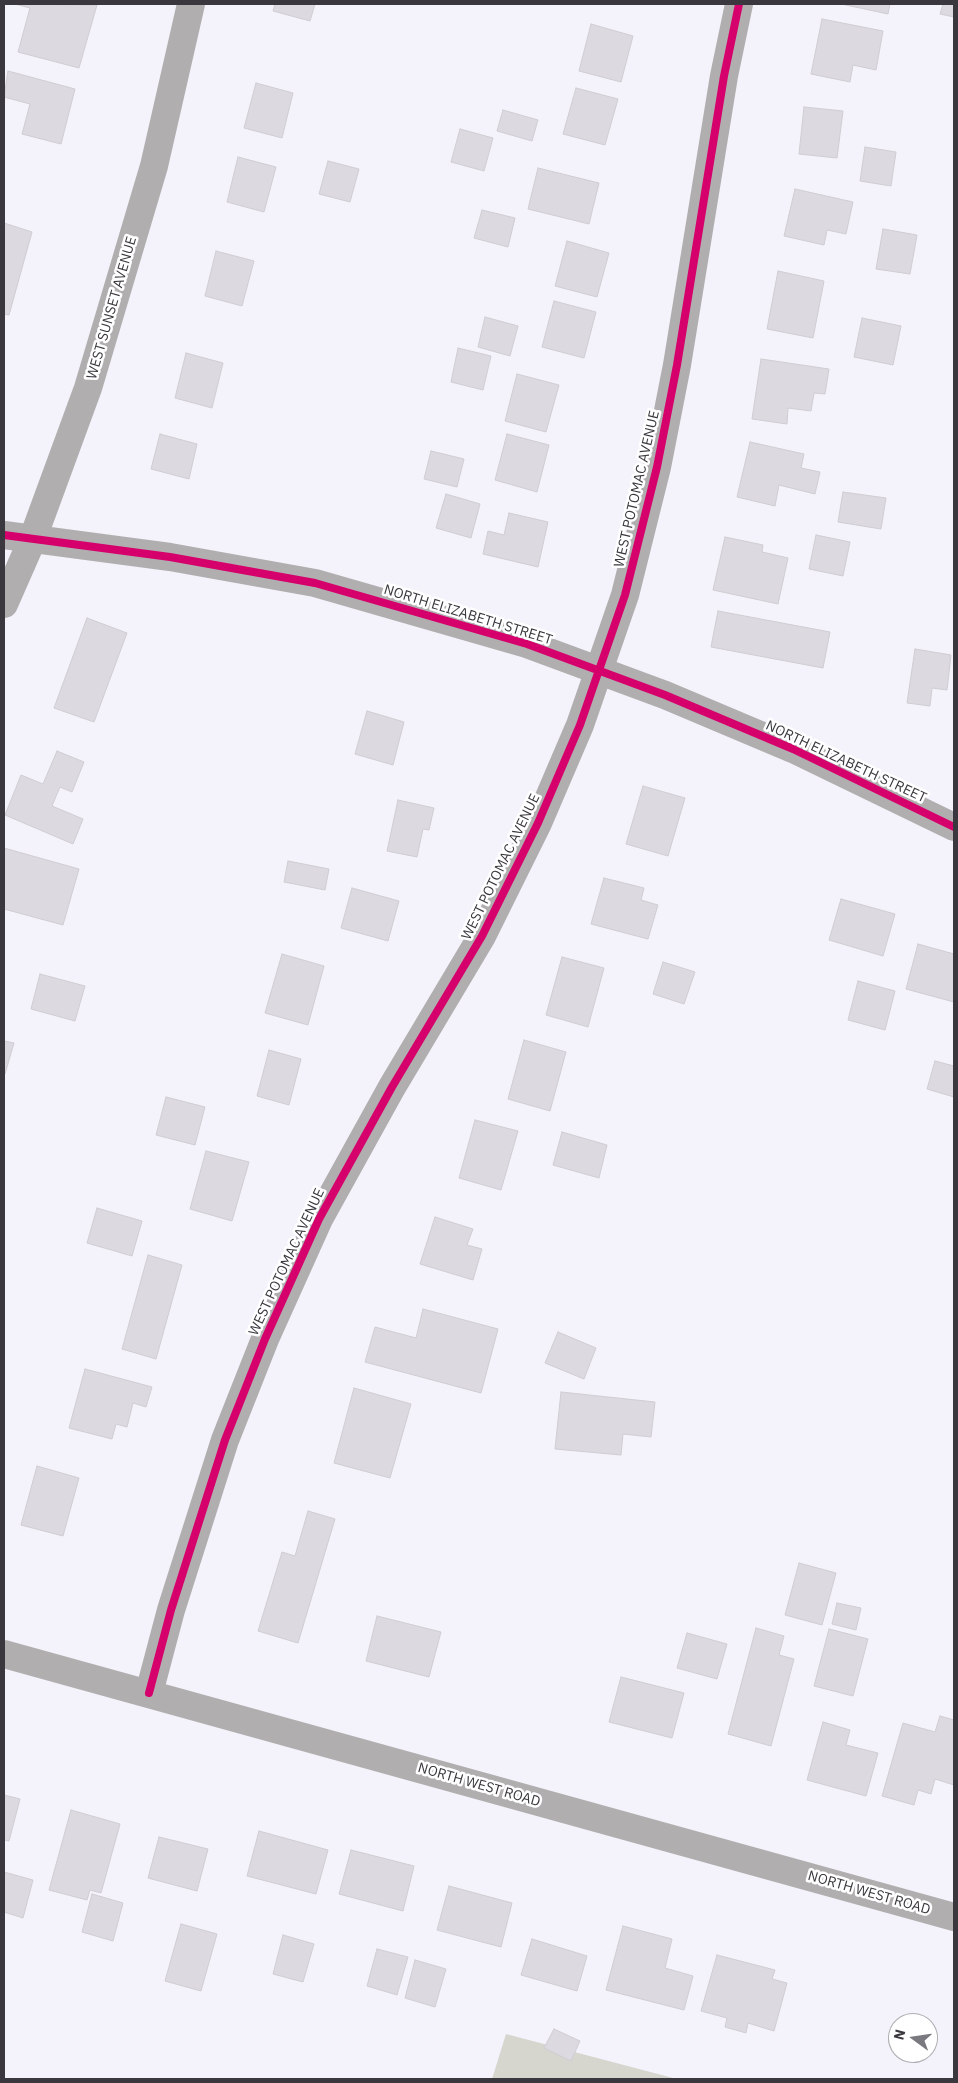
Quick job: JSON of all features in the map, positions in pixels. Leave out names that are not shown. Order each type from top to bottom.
[{"type":"street","name":"WEST SUNSET AVENUE","points":[[4,604],[33,538],[88,388],[154,166],[190,4]]},
{"type":"street","name":"WEST POTOMAC AVENUE","points":[[149,1693],[171,1610],[225,1440],[265,1339],[318,1219],[392,1087],[486,928],[538,823],[580,725],[599,671],[625,595],[657,468],[677,365],[724,76],[738,4]]},
{"type":"street","name":"NORTH ELIZABETH STREET","points":[[4,535],[170,557],[315,583],[527,644],[664,695],[793,749],[954,827]]},
{"type":"street","name":"NORTH WEST ROAD","points":[[4,1654],[954,1917]]},
{"type":"shaded area","points":[[506,2034],[677,2079],[492,2079]]},
{"type":"building","points":[[15,4],[97,5],[79,68],[18,52],[30,8]]},
{"type":"building","points":[[275,4],[315,4],[310,21],[273,11]]},
{"type":"building","points":[[841,4],[890,4],[888,14]]},
{"type":"building","points":[[943,4],[954,4],[954,17],[940,14]]},
{"type":"building","points":[[822,19],[883,31],[876,70],[853,65],[850,82],[811,74]]},
{"type":"building","points":[[591,24],[633,36],[621,82],[579,71]]},
{"type":"building","points":[[8,71],[75,89],[61,144],[22,134],[30,104],[4,97]]},
{"type":"building","points":[[256,83],[293,93],[282,138],[244,128]]},
{"type":"building","points":[[576,88],[618,99],[605,145],[563,134]]},
{"type":"building","points":[[804,107],[843,111],[837,158],[799,154]]},
{"type":"building","points":[[503,110],[538,120],[532,141],[497,131]]},
{"type":"building","points":[[460,129],[493,138],[484,171],[451,162]]},
{"type":"building","points":[[865,147],[896,152],[891,186],[860,181]]},
{"type":"building","points":[[238,157],[276,167],[264,212],[227,202]]},
{"type":"building","points":[[328,161],[359,169],[350,202],[319,194]]},
{"type":"building","points":[[538,168],[599,183],[589,224],[528,209]]},
{"type":"building","points":[[795,189],[853,202],[846,234],[827,230],[824,245],[784,236]]},
{"type":"building","points":[[482,210],[515,218],[508,247],[474,238]]},
{"type":"building","points":[[4,223],[32,232],[9,315],[4,314]]},
{"type":"building","points":[[883,229],[917,235],[910,274],[876,269]]},
{"type":"building","points":[[567,241],[609,253],[597,297],[555,286]]},
{"type":"building","points":[[216,251],[254,261],[242,306],[205,296]]},
{"type":"building","points":[[778,271],[824,281],[813,338],[767,329]]},
{"type":"building","points":[[554,301],[596,312],[584,358],[542,347]]},
{"type":"building","points":[[485,317],[518,326],[510,356],[478,347]]},
{"type":"building","points":[[862,318],[901,326],[893,365],[854,357]]},
{"type":"building","points":[[458,348],[491,356],[483,390],[451,382]]},
{"type":"building","points":[[186,353],[223,363],[212,408],[175,398]]},
{"type":"building","points":[[761,359],[829,369],[825,394],[814,393],[811,411],[788,408],[787,424],[752,419]]},
{"type":"building","points":[[517,374],[559,385],[546,432],[505,421]]},
{"type":"building","points":[[160,434],[197,444],[189,479],[151,469]]},
{"type":"building","points":[[507,434],[549,445],[537,492],[495,480]]},
{"type":"building","points":[[750,442],[804,454],[801,468],[820,472],[815,494],[779,485],[775,506],[737,497]]},
{"type":"building","points":[[431,451],[464,459],[457,487],[424,479]]},
{"type":"building","points":[[843,492],[886,498],[881,529],[838,522]]},
{"type":"building","points":[[446,494],[480,504],[471,538],[436,528]]},
{"type":"building","points":[[509,513],[548,522],[538,567],[483,554],[488,531],[504,535]]},
{"type":"building","points":[[816,535],[850,542],[843,576],[809,569]]},
{"type":"building","points":[[725,537],[763,545],[762,552],[788,558],[778,604],[713,590]]},
{"type":"building","points":[[718,611],[830,632],[823,668],[711,647]]},
{"type":"building","points":[[87,618],[127,633],[94,722],[54,708]]},
{"type":"building","points":[[915,649],[951,655],[947,690],[932,688],[930,706],[907,703]]},
{"type":"building","points":[[367,711],[404,722],[393,765],[355,754]]},
{"type":"building","points":[[57,751],[84,762],[72,792],[60,787],[52,806],[83,819],[73,844],[5,815],[21,775],[43,784]]},
{"type":"building","points":[[643,786],[685,798],[668,856],[626,844]]},
{"type":"building","points":[[398,800],[434,808],[429,830],[423,829],[417,857],[387,851]]},
{"type":"building","points":[[4,848],[79,869],[63,925],[4,909]]},
{"type":"building","points":[[288,861],[329,869],[325,890],[284,882]]},
{"type":"building","points":[[604,878],[644,888],[641,900],[658,905],[648,939],[591,924]]},
{"type":"building","points":[[352,888],[399,901],[388,941],[341,928]]},
{"type":"building","points":[[841,899],[895,914],[883,956],[829,940]]},
{"type":"building","points":[[918,944],[954,954],[954,1002],[906,989]]},
{"type":"building","points":[[282,954],[324,966],[308,1025],[265,1013]]},
{"type":"building","points":[[562,957],[604,968],[588,1027],[546,1015]]},
{"type":"building","points":[[663,962],[695,972],[684,1004],[653,994]]},
{"type":"building","points":[[40,974],[85,986],[75,1021],[31,1009]]},
{"type":"building","points":[[858,981],[895,991],[885,1030],[848,1020]]},
{"type":"building","points":[[524,1040],[566,1052],[550,1111],[508,1099]]},
{"type":"building","points":[[4,1041],[14,1043],[5,1074],[4,1074]]},
{"type":"building","points":[[269,1050],[301,1059],[289,1105],[257,1096]]},
{"type":"building","points":[[935,1061],[954,1066],[954,1097],[927,1089]]},
{"type":"building","points":[[166,1097],[205,1107],[195,1145],[156,1135]]},
{"type":"building","points":[[475,1120],[518,1131],[501,1190],[459,1178]]},
{"type":"building","points":[[562,1132],[607,1145],[599,1178],[553,1165]]},
{"type":"building","points":[[206,1151],[249,1162],[232,1221],[190,1209]]},
{"type":"building","points":[[97,1208],[142,1221],[132,1256],[87,1243]]},
{"type":"building","points":[[435,1217],[473,1229],[467,1245],[482,1249],[473,1280],[420,1264]]},
{"type":"building","points":[[148,1255],[182,1265],[156,1359],[122,1349]]},
{"type":"building","points":[[423,1309],[498,1329],[481,1393],[365,1362],[375,1327],[416,1338]]},
{"type":"building","points":[[558,1332],[596,1348],[584,1379],[545,1363]]},
{"type":"building","points":[[85,1369],[152,1387],[146,1407],[133,1403],[127,1427],[116,1424],[112,1439],[69,1428]]},
{"type":"building","points":[[354,1388],[411,1404],[390,1478],[334,1463]]},
{"type":"building","points":[[561,1392],[655,1402],[651,1437],[623,1434],[621,1455],[555,1449]]},
{"type":"building","points":[[37,1466],[79,1478],[63,1536],[21,1525]]},
{"type":"building","points":[[308,1511],[335,1519],[298,1643],[258,1631],[282,1552],[295,1556]]},
{"type":"building","points":[[799,1563],[836,1573],[822,1625],[785,1615]]},
{"type":"building","points":[[837,1603],[861,1608],[856,1630],[832,1624]]},
{"type":"building","points":[[377,1616],[441,1632],[429,1677],[366,1661]]},
{"type":"building","points":[[756,1628],[784,1636],[779,1655],[794,1659],[771,1746],[728,1734]]},
{"type":"building","points":[[829,1629],[868,1639],[853,1696],[814,1686]]},
{"type":"building","points":[[687,1633],[727,1644],[717,1679],[677,1668]]},
{"type":"building","points":[[621,1677],[684,1693],[672,1738],[609,1722]]},
{"type":"building","points":[[940,1716],[954,1720],[954,1785],[935,1779],[931,1794],[918,1790],[914,1805],[882,1796],[903,1723],[935,1732]]},
{"type":"building","points":[[823,1722],[850,1730],[846,1745],[878,1753],[866,1796],[807,1780]]},
{"type":"building","points":[[4,1795],[20,1799],[9,1841],[4,1840]]},
{"type":"building","points":[[71,1810],[120,1824],[101,1893],[90,1890],[87,1900],[49,1890]]},
{"type":"building","points":[[259,1831],[328,1850],[316,1894],[247,1876]]},
{"type":"building","points":[[159,1837],[208,1849],[197,1891],[148,1878]]},
{"type":"building","points":[[351,1850],[414,1866],[403,1911],[339,1894]]},
{"type":"building","points":[[4,1872],[33,1880],[23,1918],[4,1912]]},
{"type":"building","points":[[449,1886],[512,1903],[501,1947],[437,1930]]},
{"type":"building","points":[[92,1894],[123,1903],[113,1941],[82,1932]]},
{"type":"building","points":[[181,1924],[217,1934],[201,1991],[165,1981]]},
{"type":"building","points":[[623,1926],[672,1939],[665,1968],[693,1976],[684,2010],[606,1990]]},
{"type":"building","points":[[283,1935],[314,1944],[303,1982],[273,1974]]},
{"type":"building","points":[[532,1939],[587,1956],[577,1991],[521,1975]]},
{"type":"building","points":[[377,1949],[408,1957],[397,1995],[367,1986]]},
{"type":"building","points":[[717,1955],[775,1970],[772,1979],[787,1983],[774,2031],[748,2023],[746,2033],[725,2027],[727,2018],[701,2011]]},
{"type":"building","points":[[415,1960],[446,1969],[435,2007],[405,1998]]},
{"type":"building","points":[[554,2029],[580,2041],[571,2061],[544,2048]]},
{"type":"cycle path","points":[[149,1693],[171,1610],[225,1440],[265,1339],[319,1219],[392,1087],[482,936],[538,823],[580,725],[625,595],[657,467],[677,365],[724,76],[739,4]]},
{"type":"cycle path","points":[[4,535],[170,557],[315,583],[527,644],[665,695],[793,749],[954,827]]}]
